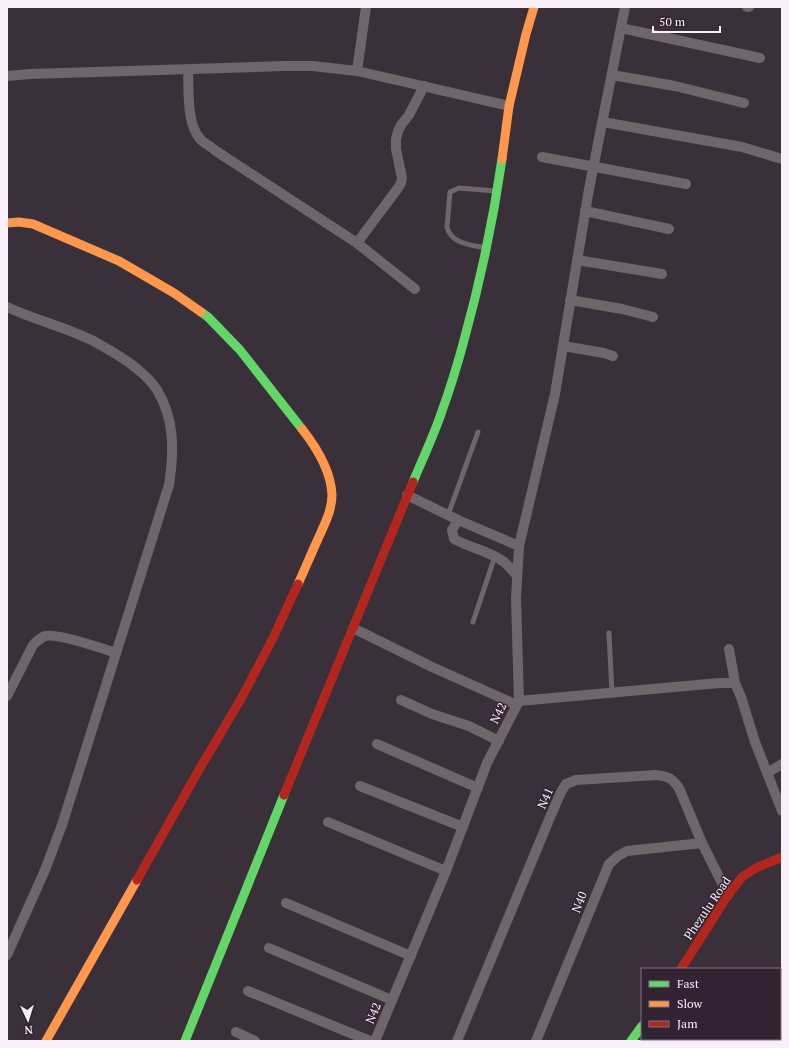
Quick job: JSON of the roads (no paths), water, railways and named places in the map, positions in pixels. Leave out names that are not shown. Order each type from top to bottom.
[{"type":"street","points":[[357,71],[366,7]]},
{"type":"street","points":[[185,1041],[289,783],[442,412],[472,312],[487,249],[509,106],[534,7]]},
{"type":"street","points":[[353,628],[432,667],[518,703],[516,598],[519,546],[555,394],[593,166],[625,7]]},
{"type":"street","points":[[621,28],[760,58]]},
{"type":"street","points":[[7,76],[30,74],[313,66],[357,71],[509,106]]},
{"type":"street","points":[[188,70],[191,117],[194,129],[201,140],[356,243],[415,289]]},
{"type":"street","points":[[612,75],[676,86],[744,103]]},
{"type":"street","points":[[356,243],[401,183],[402,178],[396,149],[396,139],[401,125],[424,86]]},
{"type":"street","points":[[603,122],[742,147],[782,159]]},
{"type":"street","points":[[542,157],[686,184]]},
{"type":"street","points":[[585,211],[669,229]]},
{"type":"street","points":[[7,223],[19,222],[33,224],[119,261],[174,294],[208,318],[240,350],[308,437],[323,461],[329,476],[332,496],[329,515],[273,638],[242,697],[196,775],[46,1041]]},
{"type":"street","points":[[577,260],[662,274]]},
{"type":"street","points":[[570,300],[622,309],[653,317]]},
{"type":"street","points":[[7,307],[88,338],[126,360],[143,373],[157,390],[165,407],[170,424],[172,444],[172,461],[169,485],[62,825],[45,870],[7,955]]},
{"type":"street","points":[[563,346],[613,356]]},
{"type":"street","points":[[408,495],[458,520],[519,546]]},
{"type":"street","points":[[458,520],[452,530],[454,539],[495,556],[505,562],[517,576]]},
{"type":"street","points":[[7,696],[33,645],[39,639],[50,636],[68,639],[116,652]]},
{"type":"street","points":[[729,649],[735,683],[741,696],[755,742],[782,811]]},
{"type":"street","name":"N42","points":[[375,1041],[446,871],[488,764],[518,703],[719,683],[735,683]]},
{"type":"street","points":[[401,700],[432,714],[469,726],[499,741]]},
{"type":"street","points":[[377,744],[478,788]]},
{"type":"street","points":[[767,773],[782,764]]},
{"type":"street","name":"N41","points":[[457,1041],[551,815],[566,784],[576,780],[656,774],[666,776],[674,781],[679,788],[702,844],[728,895]]},
{"type":"street","points":[[360,786],[463,827]]},
{"type":"street","points":[[328,822],[446,871]]},
{"type":"street","name":"N40","points":[[536,1041],[610,864],[618,856],[628,851],[702,844]]},
{"type":"street","name":"Phezulu Road","points":[[682,968],[728,895],[743,876],[760,866],[782,857]]},
{"type":"street","points":[[286,903],[411,956]]},
{"type":"street","points":[[269,948],[392,1000]]},
{"type":"street","points":[[248,991],[370,1041]]},
{"type":"street","points":[[631,1041],[641,1027]]},
{"type":"street","points":[[236,1032],[255,1041]]},
{"type":"lane","points":[[487,249],[458,241],[452,237],[448,231],[447,227],[450,192],[458,188],[497,191]]},
{"type":"lane","points":[[448,515],[478,432]]},
{"type":"lane","points":[[473,622],[495,556]]},
{"type":"lane","points":[[608,632],[612,693]]}]
